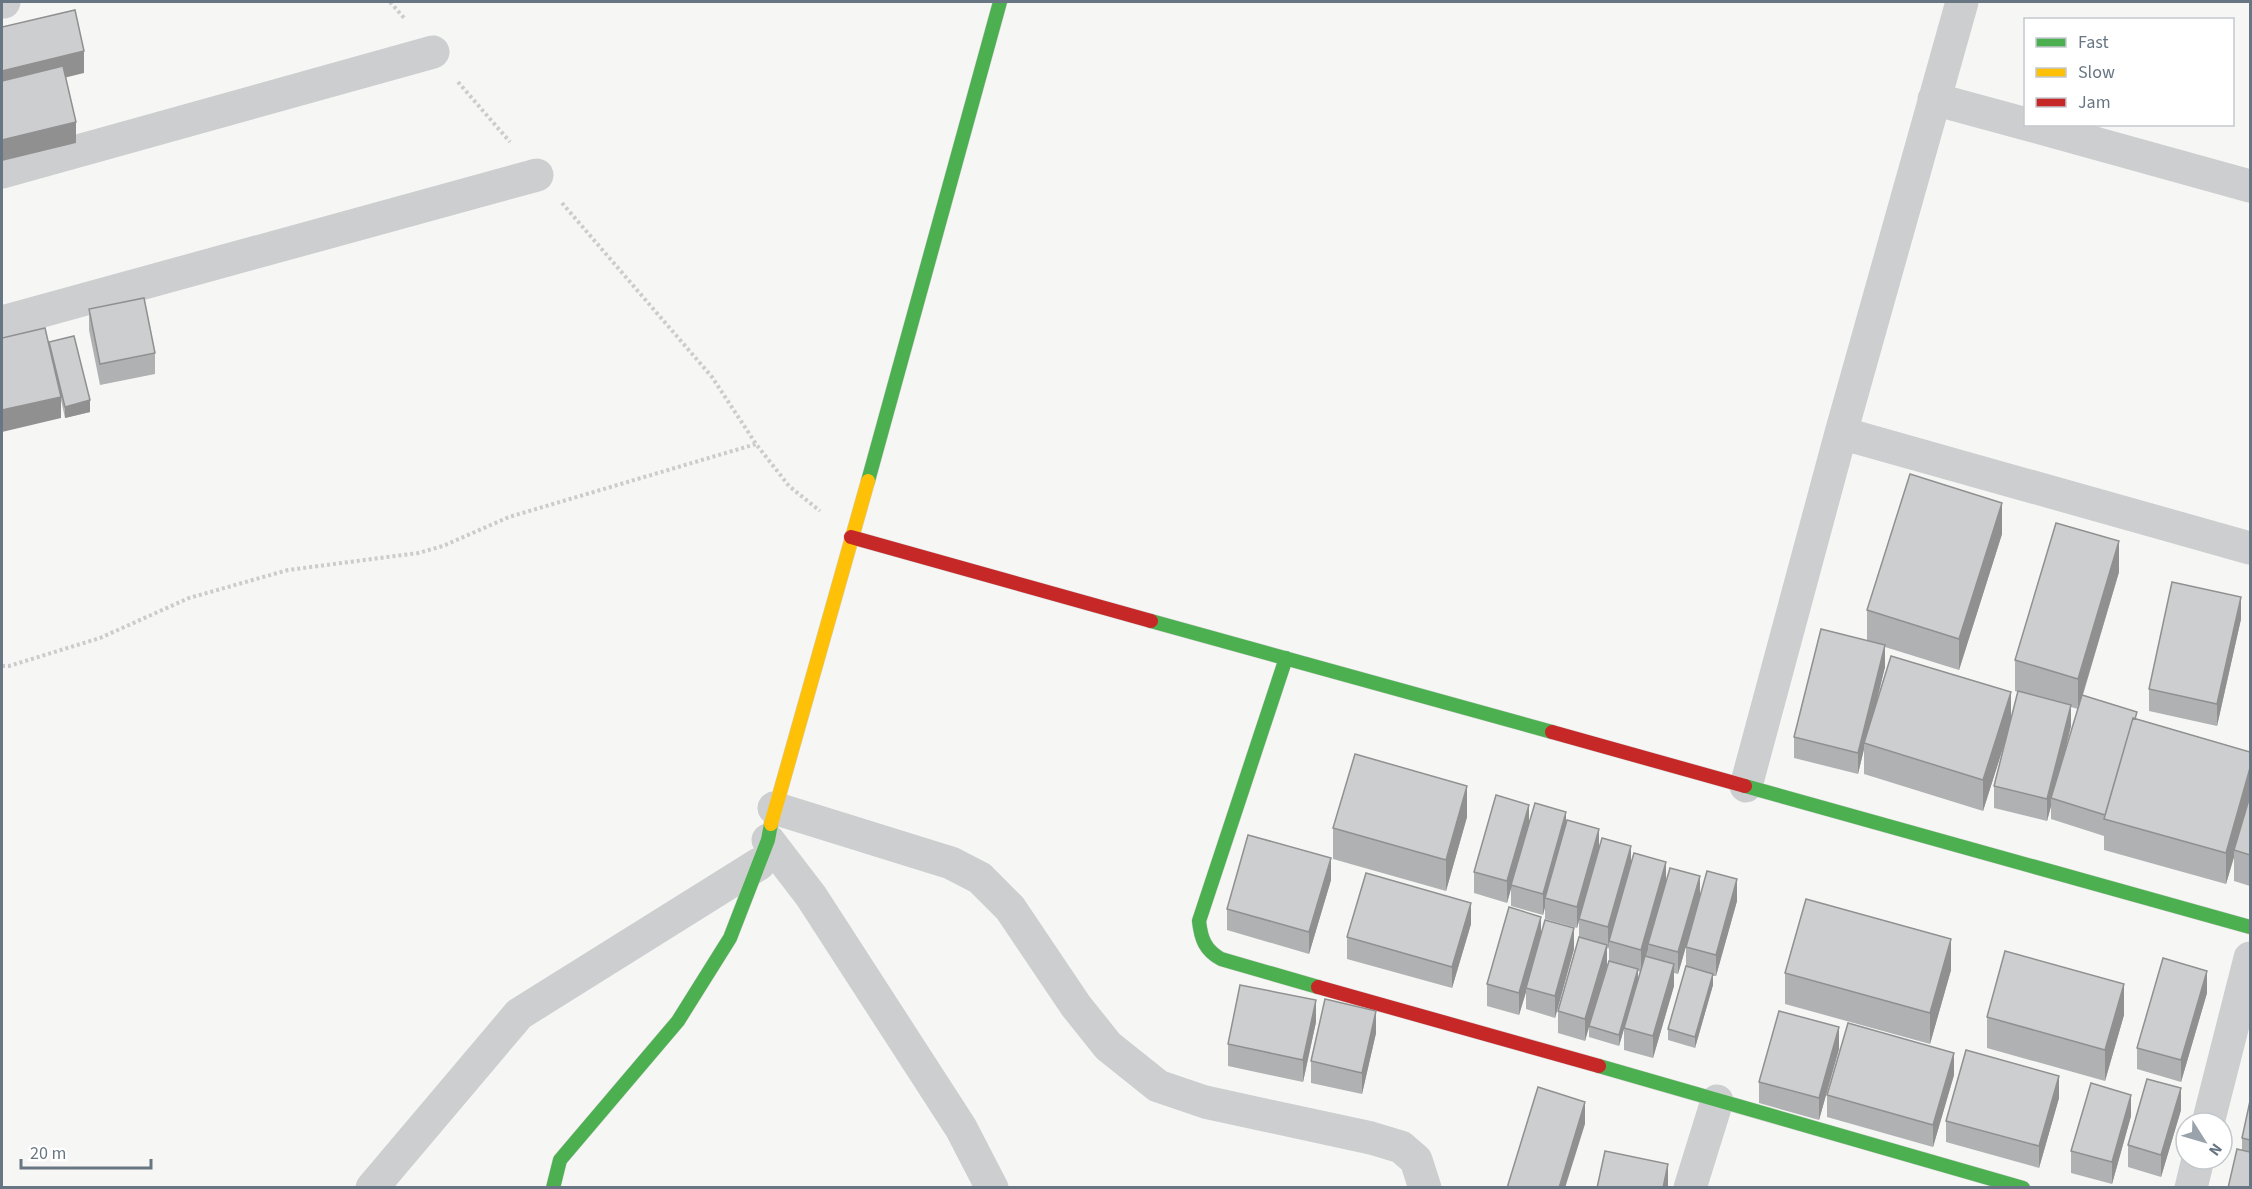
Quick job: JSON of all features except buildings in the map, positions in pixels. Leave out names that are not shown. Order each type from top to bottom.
[{"type":"street","points":[[553,1188],[560,1160],[678,1021],[730,938],[763,852],[1000,2]]},
{"type":"street","points":[[1746,786],[1841,433],[1962,2]]},
{"type":"street","points":[[2,172],[433,52]]},
{"type":"street","points":[[1934,99],[2024,123]]},
{"type":"street","points":[[2033,126],[2250,186]]},
{"type":"street","points":[[2,322],[537,175]]},
{"type":"street","points":[[1841,433],[2250,548]]},
{"type":"street","points":[[851,537],[2250,927]]},
{"type":"street","points":[[1286,658],[1199,921],[1200,939],[1209,953],[1229,963],[1404,1010],[2023,1188]]},
{"type":"street","points":[[774,808],[951,863],[980,878],[1010,909],[1076,1006],[1108,1046],[1158,1086],[1205,1102],[1371,1138],[1401,1148],[1416,1160],[1425,1188]]},
{"type":"street","points":[[372,1188],[519,1014],[763,852]]},
{"type":"street","points":[[763,852],[811,896],[961,1128],[992,1188]]},
{"type":"street","points":[[2211,1111],[2250,957]]},
{"type":"street","points":[[1690,1188],[1717,1101]]},
{"type":"street","points":[[2191,1188],[2195,1171]]},
{"type":"path","points":[[390,2],[712,377],[756,444],[789,486],[851,537]]},
{"type":"path","points":[[2,666],[9,666],[100,638],[189,598],[288,570],[435,549],[509,517],[756,444]]},
{"type":"traffic: fast","points":[[868,481],[1000,2]]},
{"type":"traffic: fast","points":[[1151,621],[1552,732]]},
{"type":"traffic: fast","points":[[1286,658],[1199,921],[1205,943],[1211,952],[1221,959],[1318,987]]},
{"type":"traffic: fast","points":[[1745,786],[2250,927]]},
{"type":"traffic: fast","points":[[553,1188],[560,1160],[678,1021],[730,938],[768,840],[771,824]]},
{"type":"traffic: fast","points":[[1599,1066],[2023,1188]]},
{"type":"traffic: slow","points":[[771,824],[868,481]]},
{"type":"traffic: jam","points":[[851,537],[1151,621]]},
{"type":"traffic: jam","points":[[1552,732],[1745,786]]},
{"type":"traffic: jam","points":[[1318,987],[1599,1066]]}]
